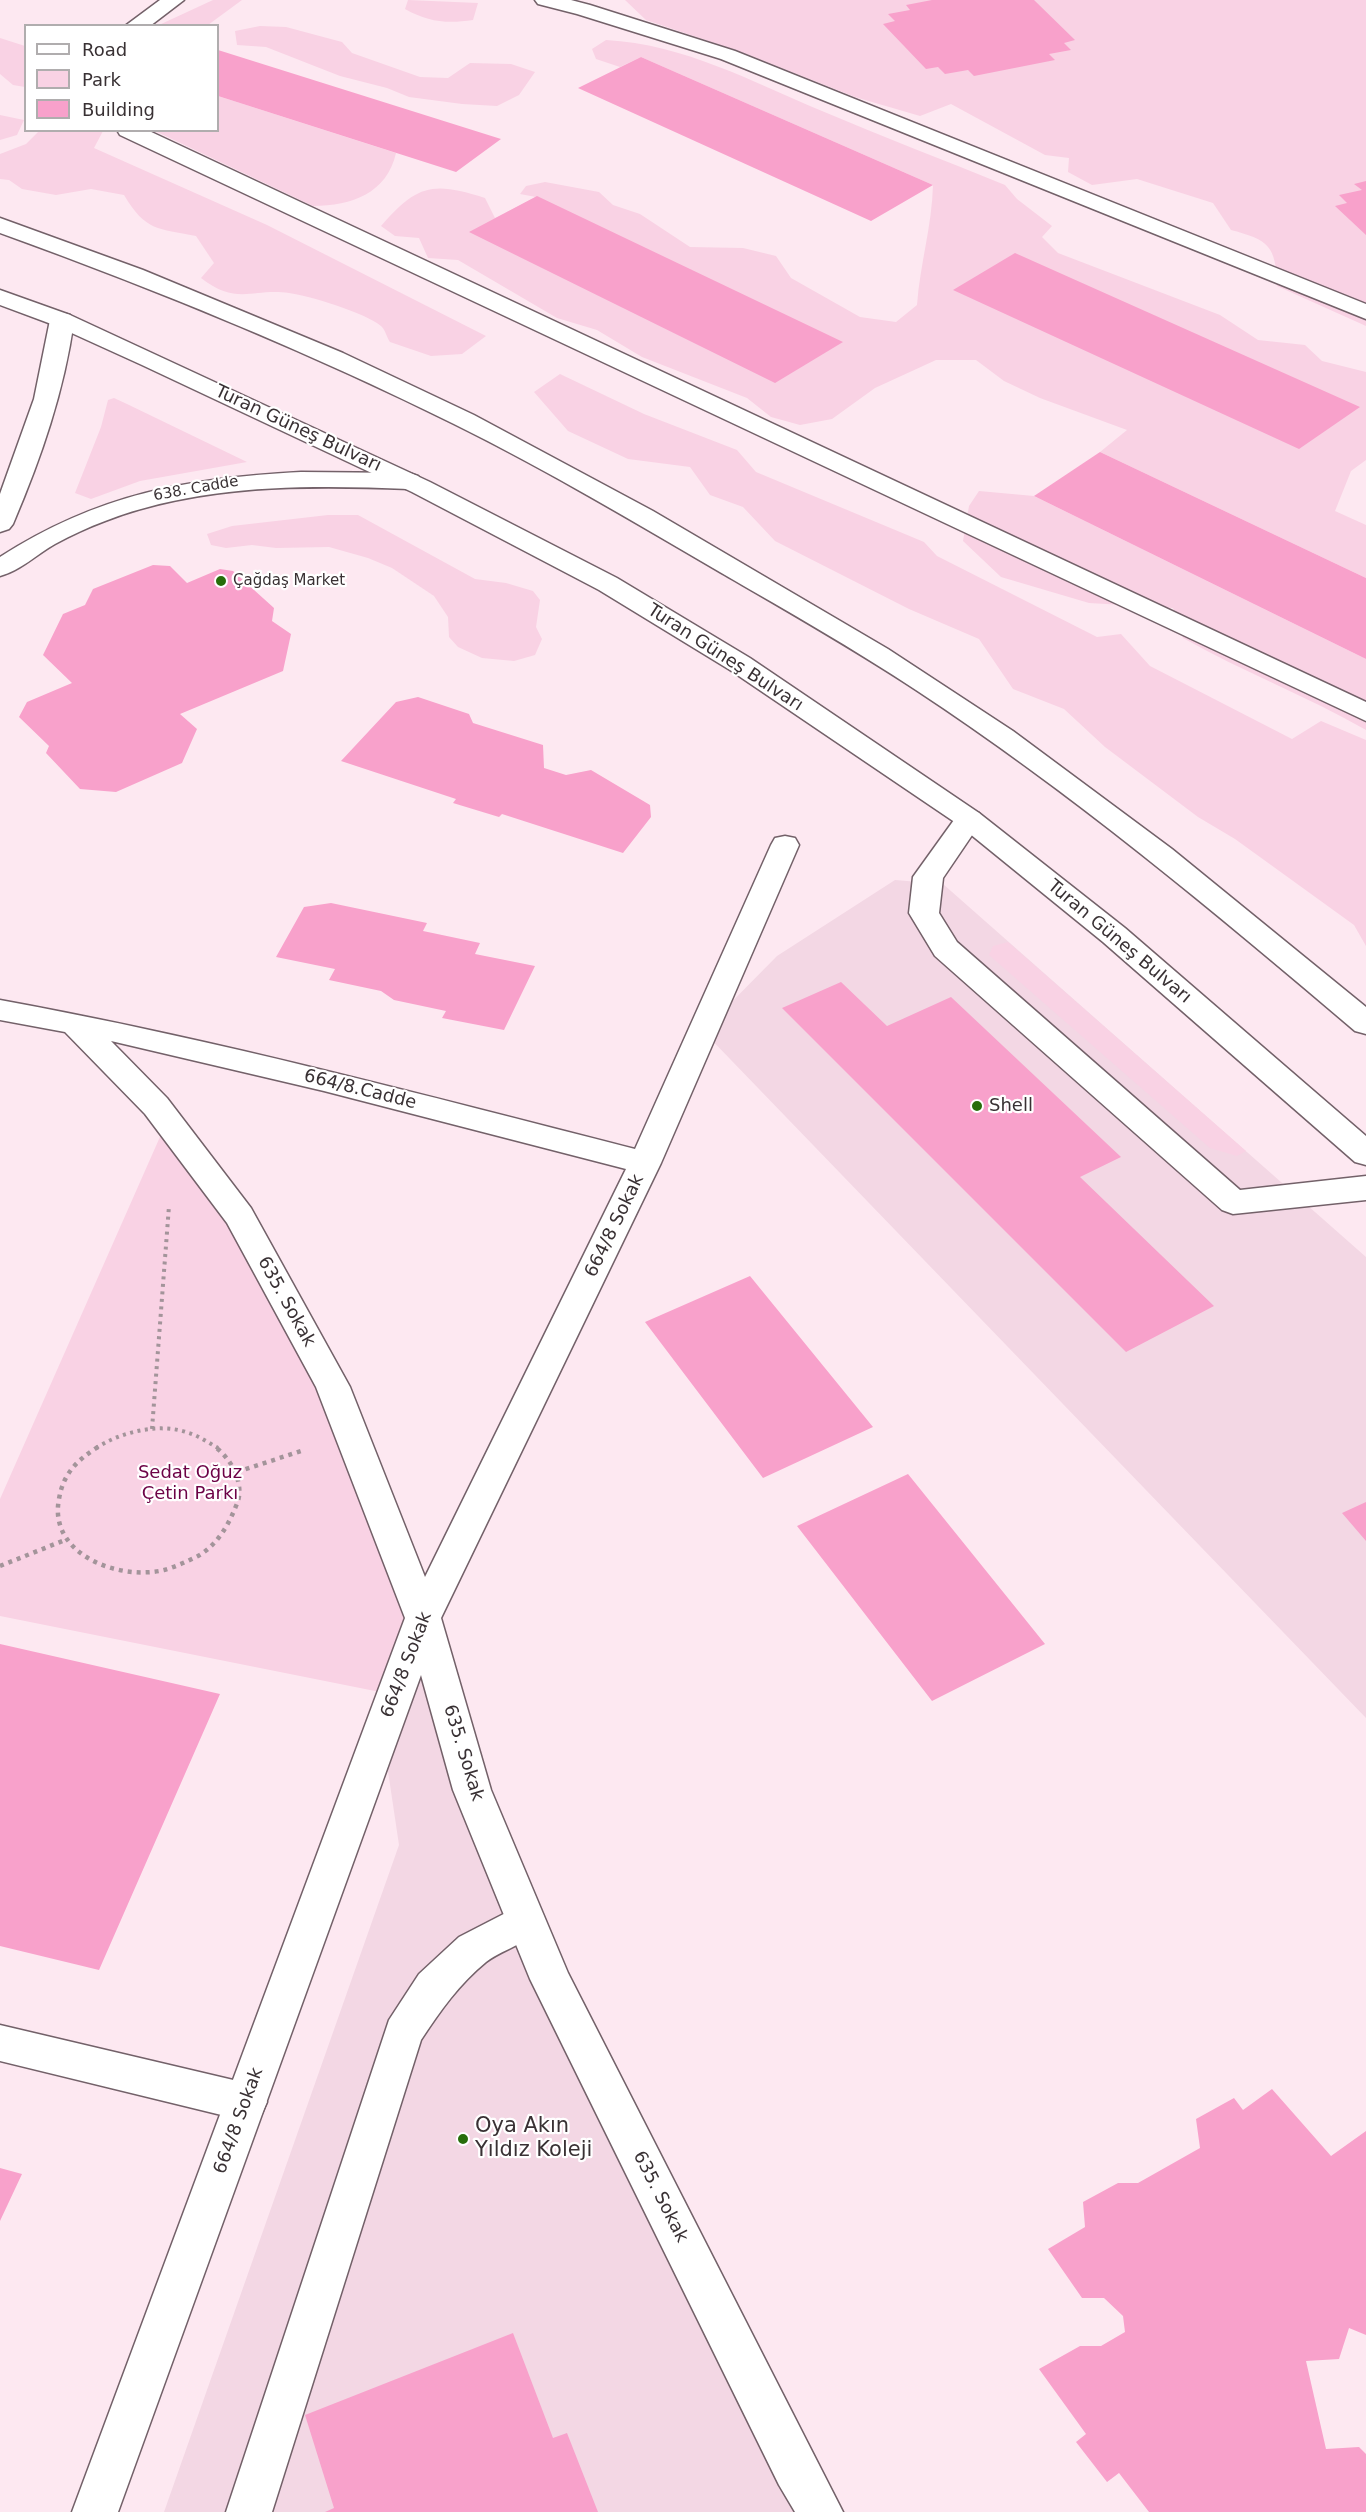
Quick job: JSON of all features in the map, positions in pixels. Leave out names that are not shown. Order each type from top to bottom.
[{"type":"street","points":[[138,24],[174,0]]},
{"type":"street","points":[[545,0],[583,9],[729,55],[1366,312]]},
{"type":"street","points":[[132,132],[1366,713]]},
{"type":"street","points":[[0,225],[140,277],[375,377],[528,452],[688,542],[947,699],[1060,779],[1189,879],[1366,1024]]},
{"type":"street","name":"Turan Güneş Bulvarı","points":[[0,297],[62,320],[409,481],[608,584],[740,664],[969,819],[1114,935],[1366,1154]]},
{"type":"street","points":[[0,524],[35,442],[58,356],[62,320]]},
{"type":"street","name":"638. Cadde","points":[[0,568],[26,549],[64,528],[122,504],[171,491],[249,480],[346,478],[409,481]]},
{"type":"street","points":[[969,819],[928,877],[924,914],[946,949],[1233,1202],[1366,1188]]},
{"type":"street","name":"664/8 Sokak","points":[[95,2512],[423,1618],[645,1163],[784,845]]},
{"type":"street","name":"664/8.Cadde","points":[[0,1010],[73,1022],[222,1054],[645,1163]]},
{"type":"street","name":"635. Sokak","points":[[73,1022],[156,1106],[239,1216],[333,1387],[423,1618],[472,1790],[550,1979],[795,2469],[820,2512]]},
{"type":"street","points":[[249,2512],[404,2033],[432,1987],[473,1949],[525,1920]]},
{"type":"street","points":[[0,2043],[246,2102]]},
{"type":"path","points":[[152,1429],[167,1208],[181,1189],[206,1171]]},
{"type":"path","points":[[152,1429],[188,1432],[218,1448],[237,1472],[239,1502],[225,1531],[199,1555],[163,1570],[125,1571],[90,1561],[65,1540],[56,1512],[62,1481],[83,1455],[115,1437],[152,1429]]},
{"type":"path","points":[[237,1472],[351,1434]]},
{"type":"path","points":[[0,1566],[65,1540]]},
{"type":"shaded area","points":[[895,880],[943,884],[1366,1257],[1366,1718],[703,1031],[777,956]]},
{"type":"shaded area","name":"Oya Akın Yıldız Koleji","points":[[423,1618],[472,1790],[820,2512],[164,2512],[399,1845],[382,1731]]},
{"type":"green space","points":[[213,0],[242,0],[209,24],[161,24]]},
{"type":"green space","points":[[408,0],[478,3],[473,20],[446,22],[422,17],[405,9]]},
{"type":"green space","points":[[625,0],[1366,0],[1366,326],[1277,286],[1275,262],[1268,247],[1254,237],[1231,230],[1213,203],[1137,179],[1092,185],[1068,172],[1069,158],[1045,155],[951,104],[920,116],[855,97],[741,52],[646,20]]},
{"type":"green space","points":[[260,26],[286,27],[342,42],[352,53],[420,77],[448,78],[470,63],[511,64],[535,72],[519,95],[497,106],[409,97],[387,88],[340,76],[266,47],[237,45],[235,31]]},
{"type":"green space","points":[[0,38],[24,46],[24,87],[13,85],[0,74]]},
{"type":"green space","points":[[606,40],[663,49],[717,66],[845,121],[1005,185],[1017,199],[1052,226],[1042,237],[1058,253],[1220,315],[1258,340],[1305,345],[1322,361],[1366,372],[1366,460],[1351,471],[1335,511],[1366,525],[1366,578],[1100,452],[1127,430],[1040,398],[1004,381],[976,360],[936,360],[875,388],[832,419],[800,425],[771,417],[747,398],[642,357],[597,330],[557,318],[458,260],[428,258],[419,238],[395,236],[381,226],[405,202],[427,190],[451,189],[485,198],[495,218],[536,197],[520,194],[526,186],[545,182],[599,192],[613,205],[640,214],[690,247],[743,248],[776,256],[791,278],[860,317],[896,322],[917,305],[933,185],[641,57],[620,67],[596,59],[592,49]]},
{"type":"green space","points":[[219,96],[396,153],[385,178],[366,194],[341,203],[313,206],[157,132],[219,132]]},
{"type":"green space","points":[[0,115],[24,120],[17,135],[0,140]]},
{"type":"green space","points":[[38,132],[102,132],[94,148],[267,225],[486,336],[462,354],[431,356],[390,342],[384,329],[374,321],[337,306],[289,293],[235,294],[225,291],[201,278],[214,263],[196,236],[162,229],[146,222],[124,195],[91,189],[56,195],[22,189],[9,180],[0,179],[0,154],[26,144]]},
{"type":"green space","points":[[560,374],[644,414],[737,450],[756,472],[924,542],[937,556],[1097,637],[1121,634],[1150,666],[1292,739],[1321,721],[1366,740],[1366,946],[1354,925],[1235,839],[1198,817],[1105,747],[1064,709],[1013,689],[979,639],[909,609],[775,541],[743,507],[710,495],[690,467],[628,459],[568,431],[534,392]]},
{"type":"green space","points":[[114,398],[247,462],[140,481],[91,499],[75,493],[101,427],[108,400]]},
{"type":"green space","points":[[979,491],[1034,496],[1366,659],[1366,730],[1183,638],[1173,608],[1089,603],[1001,577],[963,541],[969,506]]},
{"type":"green space","points":[[328,515],[358,515],[475,579],[506,583],[533,591],[540,600],[536,627],[542,639],[535,655],[514,661],[482,658],[458,647],[449,637],[448,617],[434,596],[392,568],[368,558],[329,547],[276,548],[252,545],[226,548],[211,545],[207,534],[232,526]]},
{"type":"green space","points":[[1008,942],[1246,1151],[1237,1156],[1210,1148],[989,955],[993,946]]},
{"type":"green space","name":"Sedat Oğuz Çetin Parkı","points":[[167,1121],[239,1216],[423,1618],[395,1695],[0,1616],[0,1499]]},
{"type":"building","points":[[932,0],[1034,0],[1075,40],[1064,43],[1071,50],[1049,54],[1055,60],[974,76],[968,70],[945,74],[938,67],[926,69],[883,24],[895,21],[888,14],[910,10],[906,5]]},
{"type":"building","points":[[219,50],[501,139],[456,172],[219,96]]},
{"type":"building","points":[[641,57],[933,185],[871,221],[578,88]]},
{"type":"building","points":[[1366,181],[1366,235],[1335,206],[1347,203],[1339,195],[1362,190],[1354,184]]},
{"type":"building","points":[[537,196],[843,342],[775,383],[469,232]]},
{"type":"building","points":[[1015,253],[1360,407],[1299,449],[953,290]]},
{"type":"building","points":[[1100,452],[1366,578],[1366,659],[1034,496]]},
{"type":"building","points":[[153,565],[170,566],[187,583],[220,569],[233,571],[274,608],[272,621],[291,634],[283,671],[180,714],[197,729],[182,763],[116,792],[80,789],[46,753],[49,746],[19,717],[27,702],[72,683],[43,655],[63,614],[85,605],[93,589]]},
{"type":"building","points":[[418,697],[469,714],[473,723],[543,745],[544,768],[566,775],[591,770],[650,805],[651,817],[623,853],[502,814],[499,817],[453,803],[456,799],[341,761],[396,702]]},
{"type":"building","points":[[331,903],[427,923],[423,931],[480,943],[475,954],[535,966],[504,1030],[442,1018],[446,1011],[394,1000],[381,991],[329,980],[335,969],[276,957],[304,907]]},
{"type":"building","points":[[841,982],[887,1026],[951,997],[1121,1157],[1080,1177],[1214,1306],[1126,1352],[782,1008]]},
{"type":"building","points":[[750,1276],[873,1427],[763,1478],[645,1322]]},
{"type":"building","points":[[908,1474],[1045,1644],[932,1701],[797,1526]]},
{"type":"building","points":[[1366,1502],[1366,1541],[1342,1513]]},
{"type":"building","points":[[0,1644],[220,1694],[99,1970],[0,1946]]},
{"type":"building","points":[[1272,2089],[1331,2156],[1366,2131],[1366,2335],[1349,2328],[1339,2359],[1306,2361],[1326,2449],[1359,2447],[1366,2454],[1366,2512],[1149,2512],[1119,2473],[1107,2482],[1076,2442],[1086,2434],[1039,2369],[1080,2346],[1101,2346],[1125,2332],[1123,2316],[1104,2298],[1082,2298],[1048,2249],[1085,2227],[1083,2202],[1118,2183],[1138,2183],[1200,2148],[1196,2119],[1234,2098],[1243,2110]]},
{"type":"building","points":[[0,2168],[22,2174],[0,2221]]},
{"type":"building","points":[[513,2333],[553,2438],[567,2433],[598,2512],[325,2512],[334,2508],[305,2415]]},
{"type":"place","name":"Çağdaş Market","points":[[221,581]]},
{"type":"place","name":"Shell","points":[[977,1106]]},
{"type":"place","name":"Oya Akın Yıldız Koleji","points":[[463,2139]]}]
